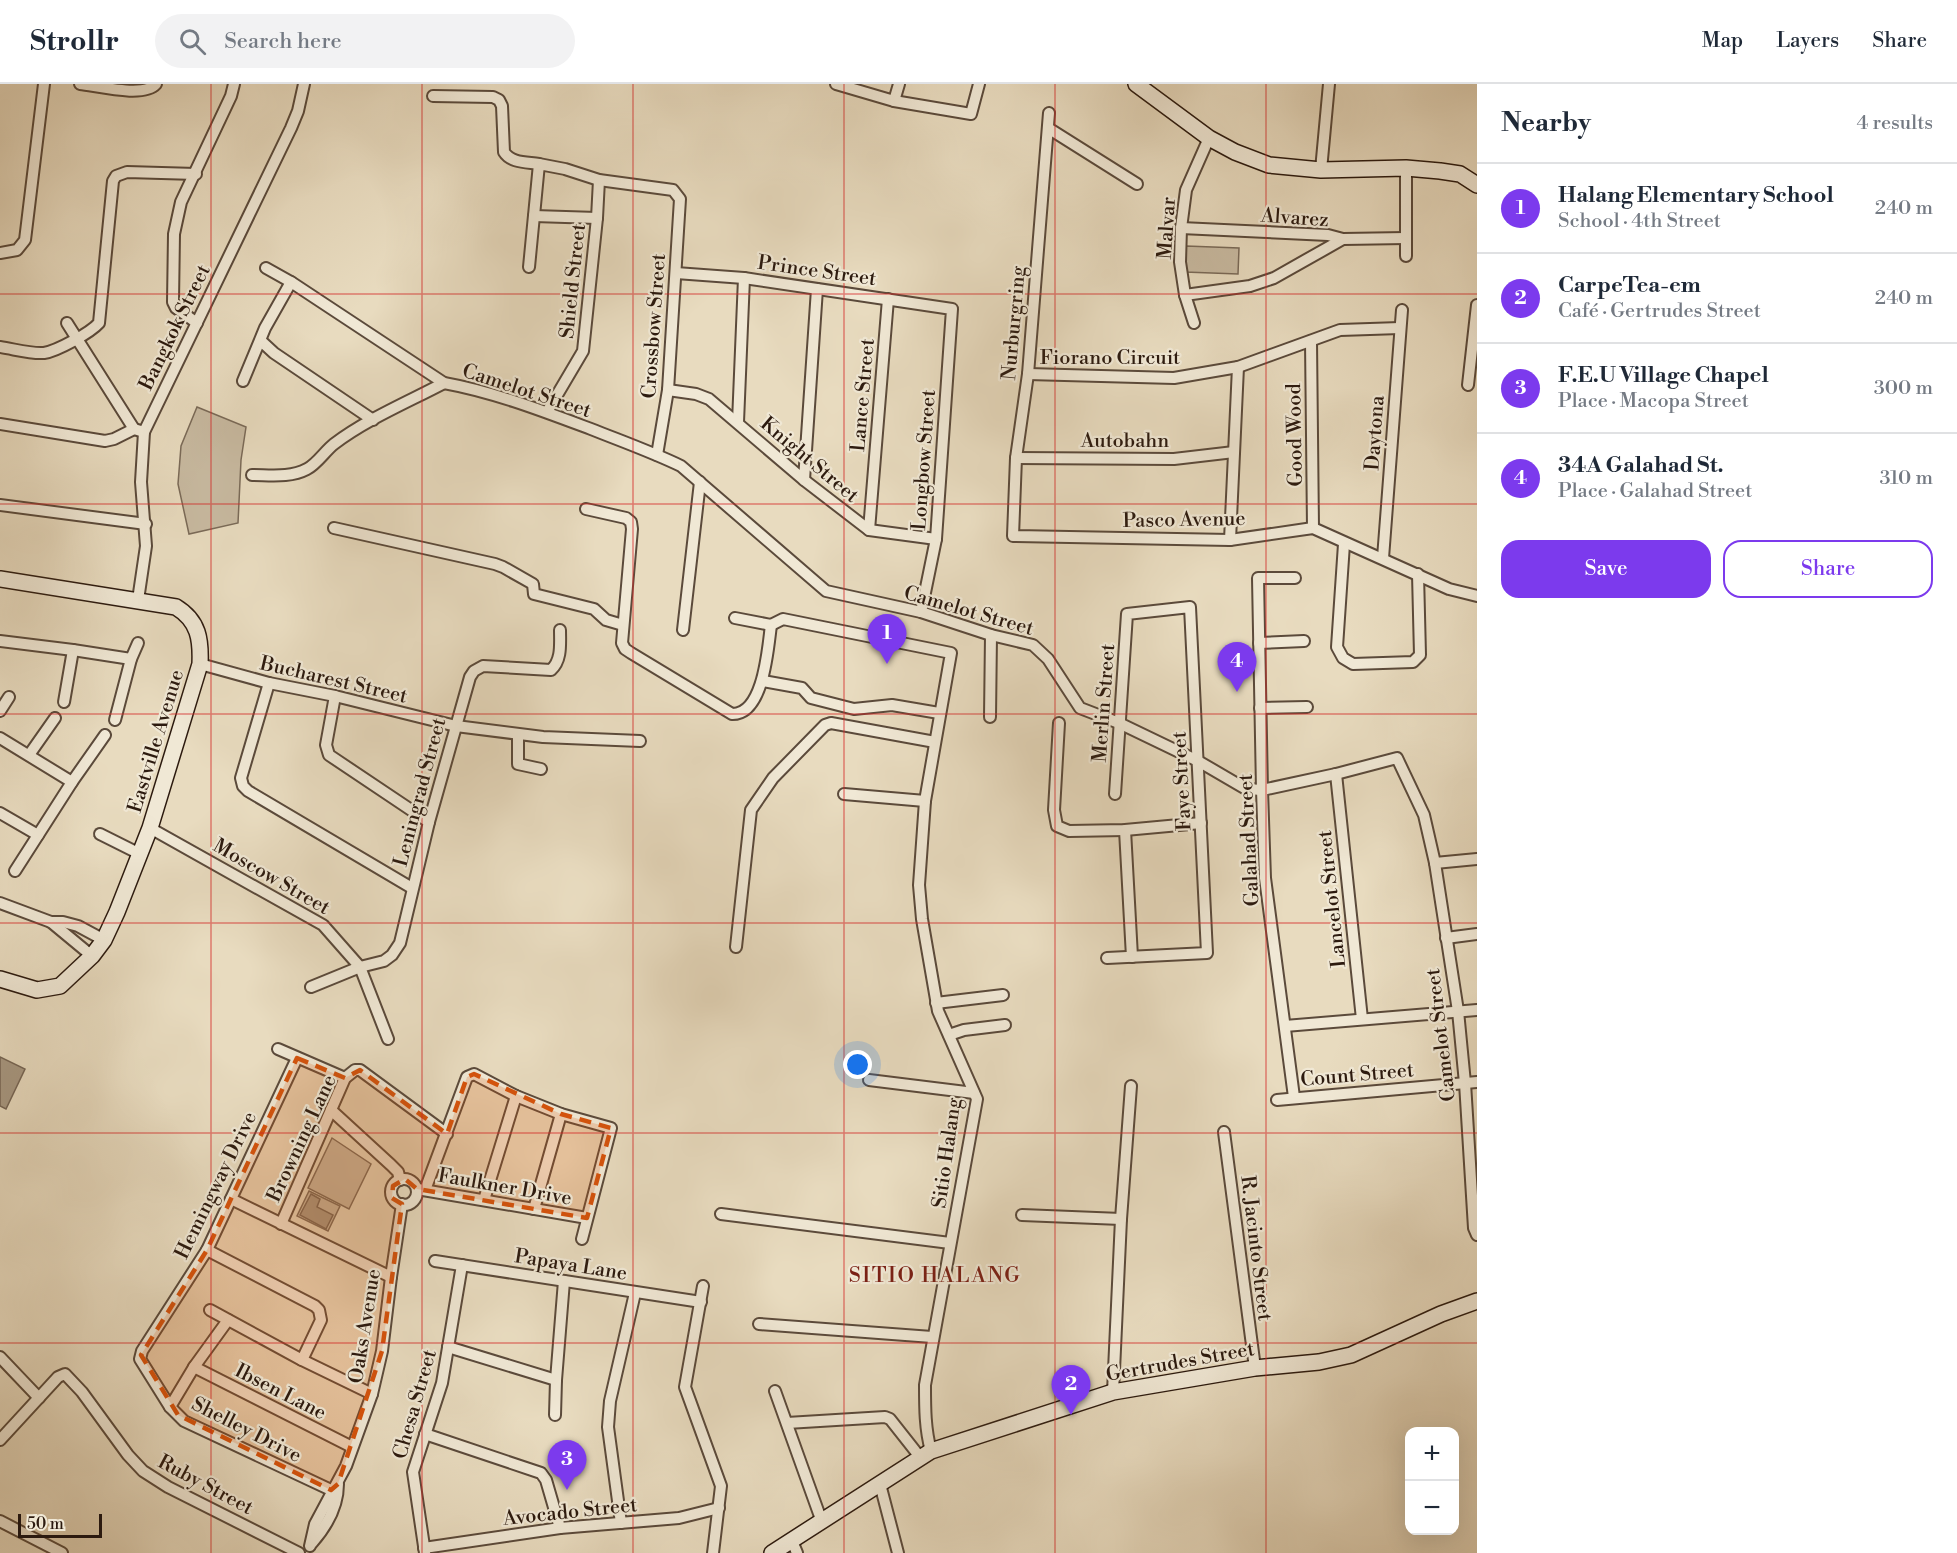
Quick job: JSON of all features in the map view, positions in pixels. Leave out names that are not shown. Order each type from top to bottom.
[{"type":"street","points":[[0,253],[17,250],[25,240],[44,84]]},
{"type":"street","points":[[80,84],[131,91],[149,90],[156,84]]},
{"type":"street","points":[[197,322],[176,308],[172,297],[177,218],[181,202],[231,96],[234,84]]},
{"type":"street","name":"Bangkok Street","points":[[138,600],[146,546],[139,430],[197,322],[291,128],[298,111],[304,84]]},
{"type":"street","points":[[836,84],[894,101],[971,114],[979,84]]},
{"type":"street","points":[[894,101],[899,84]]},
{"type":"street","points":[[1136,84],[1209,138],[1235,152],[1269,165],[1321,170],[1406,168],[1460,174],[1477,185]]},
{"type":"street","points":[[1321,170],[1329,84]]},
{"type":"street","points":[[433,96],[493,97],[499,100],[502,106],[506,156],[511,160],[565,169],[599,180]]},
{"type":"street","name":"Nurburgring","points":[[1013,536],[1016,458],[1028,374],[1049,113]]},
{"type":"street","points":[[1048,128],[1137,183]]},
{"type":"street","name":"Malvar","points":[[1194,323],[1185,296],[1180,262],[1181,228],[1186,190],[1209,138]]},
{"type":"street","points":[[529,267],[539,164]]},
{"type":"street","points":[[1406,168],[1406,256]]},
{"type":"street","points":[[0,347],[41,353],[55,349],[96,326],[100,320],[113,181],[116,176],[127,172],[195,174]]},
{"type":"street","name":"Crossbow Street","points":[[599,180],[673,190],[680,199],[668,390],[657,455]]},
{"type":"street","name":"Shield Street","points":[[547,412],[583,351],[599,180]]},
{"type":"street","points":[[534,216],[597,218]]},
{"type":"street","name":"Alvarez","points":[[1181,228],[1328,235],[1343,239],[1406,238]]},
{"type":"street","points":[[1185,296],[1250,286],[1274,278],[1343,239]]},
{"type":"street","name":"Camelot Street","points":[[266,268],[291,282],[444,383],[465,387],[547,412],[681,466],[826,591],[921,612],[992,635],[1033,645],[1048,659],[1080,708],[1119,723],[1198,761],[1246,789],[1262,790],[1397,758],[1425,815],[1435,863],[1458,1011],[1474,1227],[1477,1235]]},
{"type":"street","name":"Prince Street","points":[[676,273],[744,278],[952,309]]},
{"type":"street","points":[[738,422],[744,278]]},
{"type":"street","points":[[243,381],[291,282]]},
{"type":"street","points":[[804,480],[818,289]]},
{"type":"street","name":"Lance Street","points":[[869,530],[888,299]]},
{"type":"street","points":[[1468,385],[1477,305]]},
{"type":"street","name":"Longbow Street","points":[[921,612],[936,539],[952,309]]},
{"type":"street","name":"Daytona","points":[[1383,558],[1402,310]]},
{"type":"street","points":[[0,423],[105,441],[139,430],[67,323]]},
{"type":"street","name":"Fiorano Circuit","points":[[1028,374],[1174,378],[1238,367],[1340,330],[1400,328]]},
{"type":"street","points":[[261,340],[274,353],[373,420]]},
{"type":"street","name":"Good Wood","points":[[1311,341],[1313,528]]},
{"type":"street","points":[[1230,540],[1238,367]]},
{"type":"street","points":[[252,475],[295,474],[309,469],[334,444],[373,420],[444,383]]},
{"type":"street","name":"Knight Street","points":[[668,390],[696,394],[709,399],[804,480],[869,530],[936,539]]},
{"type":"street","name":"Autobahn","points":[[1016,458],[1174,459],[1234,452]]},
{"type":"street","points":[[683,630],[700,482]]},
{"type":"street","points":[[0,505],[146,525]]},
{"type":"street","points":[[586,508],[626,518],[632,529],[623,625],[622,643],[625,649],[732,714],[742,713],[748,707],[763,681],[771,625],[735,618]]},
{"type":"street","points":[[334,528],[503,567],[532,584],[534,594],[594,609],[606,620],[623,625]]},
{"type":"street","points":[[1313,528],[1344,544],[1383,558],[1449,589],[1477,596]]},
{"type":"street","name":"Pasco Avenue","points":[[1013,536],[1230,540],[1313,528]]},
{"type":"street","points":[[1344,544],[1336,647],[1343,658],[1353,664],[1413,662],[1420,655],[1418,574]]},
{"type":"street","name":"Galahad Street","points":[[1294,1097],[1265,878],[1258,578],[1295,578]]},
{"type":"street","name":"Eastville Avenue","points":[[0,579],[176,607],[186,613],[197,629],[201,643],[200,664],[150,828],[104,940],[92,956],[60,986],[37,990],[1,982]]},
{"type":"street","name":"Faye Street","points":[[1127,614],[1190,607],[1208,953],[1132,957]]},
{"type":"street","name":"Merlin Street","points":[[1115,794],[1127,614]]},
{"type":"street","name":"Sitio Halang","points":[[771,625],[783,619],[951,653],[925,801],[919,885],[922,919],[938,1011],[976,1099],[925,1385],[926,1454]]},
{"type":"street","name":"Leningrad Street","points":[[311,987],[360,967],[384,961],[397,948],[429,822],[470,677],[474,671],[483,666],[551,670],[558,663],[560,630]]},
{"type":"street","points":[[990,717],[992,635]]},
{"type":"street","points":[[0,641],[131,659]]},
{"type":"street","points":[[1259,643],[1304,641]]},
{"type":"street","points":[[115,720],[131,659],[138,643]]},
{"type":"street","points":[[64,702],[73,650]]},
{"type":"street","name":"Bucharest Street","points":[[200,664],[269,683],[335,696],[456,726],[518,735],[640,741]]},
{"type":"street","points":[[763,681],[802,688],[811,698],[854,709],[892,705],[939,713]]},
{"type":"street","points":[[269,683],[241,778],[243,786],[258,798],[412,888]]},
{"type":"street","points":[[335,696],[326,745],[329,755],[429,822]]},
{"type":"street","points":[[0,711],[9,697]]},
{"type":"street","points":[[1260,708],[1308,707]]},
{"type":"street","points":[[29,755],[55,718]]},
{"type":"street","points":[[736,947],[751,810],[773,778],[799,749],[825,725],[831,723],[934,742]]},
{"type":"street","points":[[1059,723],[1054,810],[1057,826],[1069,831],[1125,830],[1201,823]]},
{"type":"street","points":[[15,871],[105,735]]},
{"type":"street","points":[[518,735],[518,764],[541,769]]},
{"type":"street","points":[[0,738],[72,782]]},
{"type":"street","name":"Lancelot Street","points":[[1336,774],[1362,1019]]},
{"type":"street","points":[[844,794],[925,801]]},
{"type":"street","points":[[0,813],[38,835]]},
{"type":"street","name":"Moscow Street","points":[[150,828],[323,925],[360,967],[388,1039]]},
{"type":"street","points":[[1107,958],[1132,957],[1125,830]]},
{"type":"street","points":[[100,834],[140,854]]},
{"type":"street","points":[[1435,863],[1477,859]]},
{"type":"street","points":[[0,903],[51,922],[92,956]]},
{"type":"street","points":[[51,922],[78,926],[104,940]]},
{"type":"street","points":[[1446,938],[1477,934]]},
{"type":"street","points":[[936,1003],[1003,995]]},
{"type":"street","points":[[1285,1026],[1477,1010]]},
{"type":"street","points":[[949,1035],[964,1030],[1005,1025]]},
{"type":"street","points":[[278,1049],[345,1078]]},
{"type":"street","name":"Hemingway Drive","points":[[141,1355],[207,1250],[297,1058]]},
{"type":"street","name":"Browning Lane","points":[[281,1224],[345,1078],[357,1070],[447,1134]]},
{"type":"street","points":[[421,1190],[411,1181],[400,1180],[393,1186],[392,1195],[398,1203],[402,1204],[412,1202],[421,1190],[447,1134],[467,1077],[474,1074],[516,1096],[561,1114],[610,1128],[582,1239]]},
{"type":"street","points":[[869,1080],[974,1093]]},
{"type":"street","name":"Count Street","points":[[1277,1100],[1477,1082]]},
{"type":"street","points":[[1113,1392],[1121,1219],[1131,1086]]},
{"type":"street","points":[[484,1200],[516,1096]]},
{"type":"street","points":[[331,1110],[398,1172],[400,1180]]},
{"type":"street","points":[[534,1209],[561,1114]]},
{"type":"street","name":"R. Jacinto Street","points":[[1224,1132],[1254,1368]]},
{"type":"street","name":"Faulkner Drive","points":[[421,1190],[587,1218]]},
{"type":"street","points":[[231,1199],[391,1277]]},
{"type":"street","name":"Oaks Avenue","points":[[298,1553],[310,1546],[325,1528],[338,1495],[335,1487],[372,1394],[382,1351],[402,1204]]},
{"type":"street","points":[[721,1214],[950,1243]]},
{"type":"street","points":[[1022,1215],[1121,1219]]},
{"type":"street","points":[[207,1250],[319,1310],[321,1320],[302,1359]]},
{"type":"street","name":"Papaya Lane","points":[[435,1261],[701,1302]]},
{"type":"street","name":"Chesa Street","points":[[424,1550],[413,1472],[442,1383],[462,1265]]},
{"type":"street","points":[[555,1415],[564,1281]]},
{"type":"street","points":[[703,1286],[686,1387],[721,1486],[713,1553]]},
{"type":"street","points":[[621,1523],[608,1427],[610,1401],[635,1293]]},
{"type":"street","name":"Gertrudes Street","points":[[772,1553],[795,1547],[822,1522],[926,1454],[1113,1392],[1254,1368],[1319,1362],[1351,1355],[1441,1314],[1477,1301]]},
{"type":"street","points":[[210,1310],[372,1394]]},
{"type":"street","points":[[170,1407],[194,1367],[228,1320]]},
{"type":"street","points":[[759,1324],[932,1337]]},
{"type":"street","points":[[448,1347],[556,1380]]},
{"type":"street","name":"Shelley Drive","points":[[141,1355],[141,1361],[170,1407],[184,1421],[335,1487]]},
{"type":"street","points":[[0,1357],[39,1398],[0,1440]]},
{"type":"street","name":"Ibsen Lane","points":[[194,1367],[352,1447]]},
{"type":"street","name":"Ruby Street","points":[[39,1398],[58,1377],[64,1374],[82,1392],[128,1455],[143,1471],[168,1487],[298,1553]]},
{"type":"street","points":[[775,1391],[822,1522]]},
{"type":"street","points":[[787,1423],[885,1417],[890,1419],[926,1454]]},
{"type":"street","points":[[425,1434],[542,1473],[560,1528]]},
{"type":"street","points":[[880,1484],[898,1553]]},
{"type":"street","name":"Avocado Street","points":[[424,1550],[560,1528],[679,1518],[719,1508]]},
{"type":"street","points":[[0,1521],[62,1553]]},
{"type":"highlighted area","points":[[297,1058],[345,1078],[360,1070],[447,1134],[467,1077],[474,1074],[561,1114],[611,1128],[587,1218],[417,1189],[405,1179],[393,1186],[392,1198],[402,1204],[382,1351],[338,1484],[331,1490],[178,1415],[141,1355],[207,1250]]},
{"type":"shaded area","points":[[1186,246],[1239,248],[1238,274],[1185,272]]},
{"type":"shaded area","points":[[197,407],[246,427],[241,460],[238,523],[189,534],[178,484],[181,446]]},
{"type":"shaded area","points":[[0,1057],[25,1069],[6,1109],[0,1106]]},
{"type":"shaded area","points":[[332,1138],[371,1164],[349,1209],[308,1188]]},
{"type":"shaded area","points":[[309,1191],[340,1206],[328,1231],[297,1216]]},
{"type":"shaded area","points":[[311,1194],[320,1199],[317,1207],[333,1215],[326,1229],[300,1215]]},
{"type":"place","name":"Halang Elementary School","points":[[887,664]]},
{"type":"place","name":"34A Galahad St.","points":[[1237,692]]},
{"type":"place","name":"CarpeTea-em","points":[[1071,1415]]},
{"type":"place","name":"F.E.U Village Chapel","points":[[567,1490]]},
{"type":"district","name":"SITIO HALANG","points":[[935,1275]]}]
